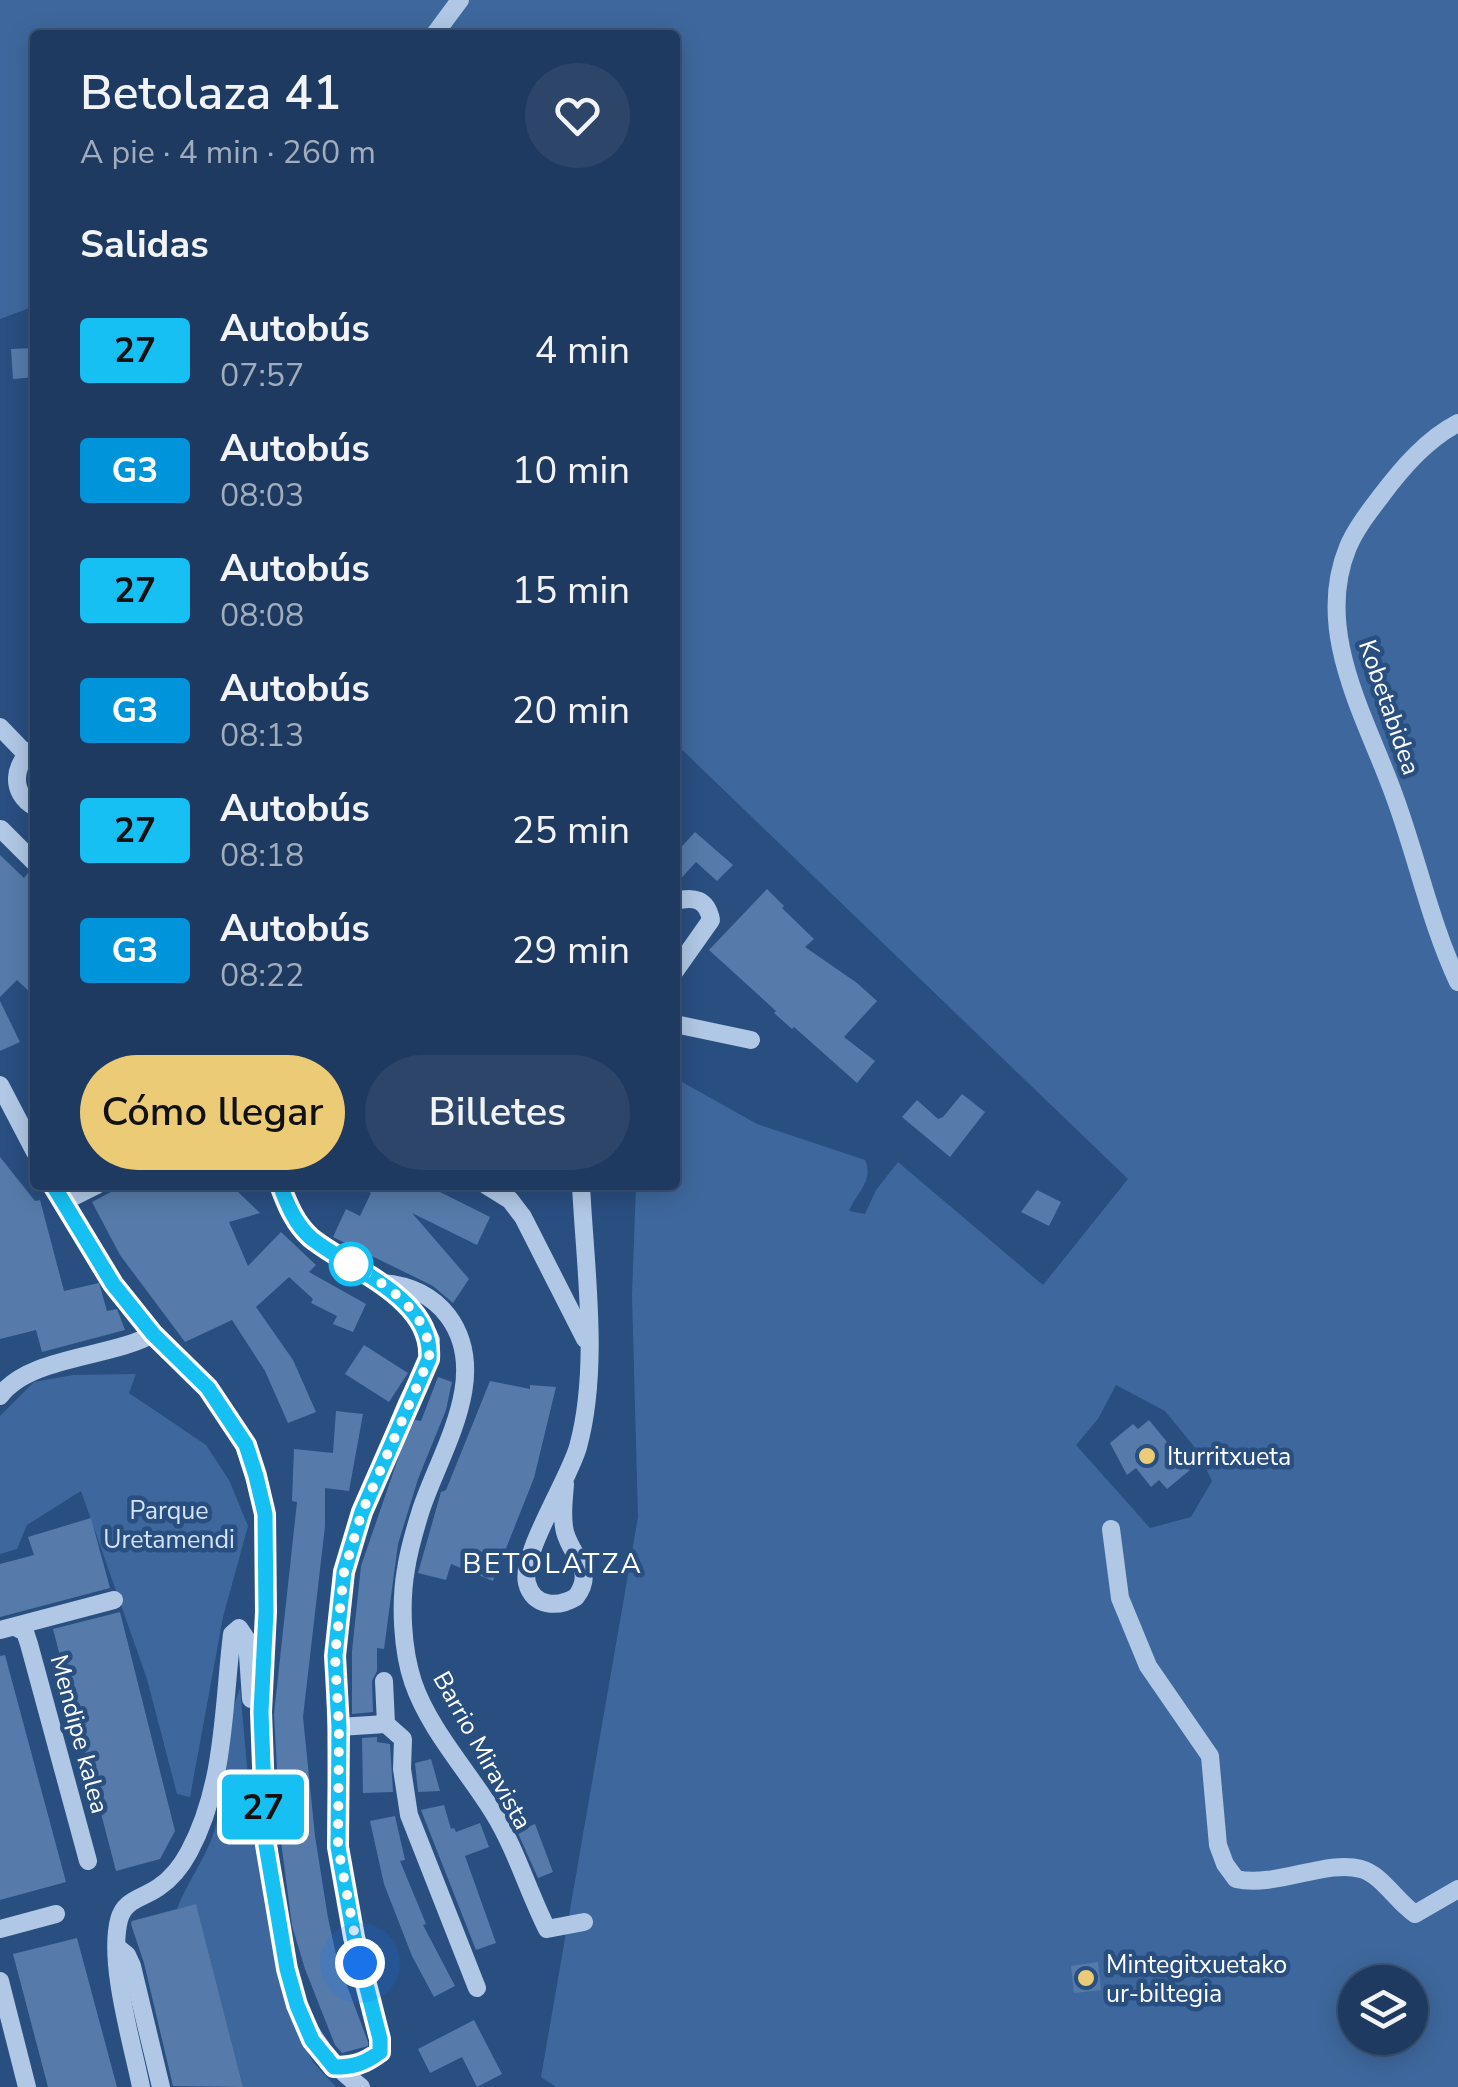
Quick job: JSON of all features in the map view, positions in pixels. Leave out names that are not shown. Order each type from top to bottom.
[{"type":"street","points":[[438,30],[460,0]]},
{"type":"street","name":"Kobetabidea","points":[[1458,423],[1431,440],[1392,481],[1363,520],[1348,548],[1338,584],[1337,618],[1343,662],[1395,796],[1421,886],[1458,982]]},
{"type":"street","points":[[0,727],[30,751],[16,771],[16,781],[30,805],[1,829],[30,858]]},
{"type":"street","points":[[680,899],[700,900],[709,908],[712,920],[680,965]]},
{"type":"street","points":[[680,1025],[751,1040]]},
{"type":"street","points":[[0,1085],[30,1142]]},
{"type":"street","points":[[56,1190],[113,1284],[153,1334],[208,1388],[246,1445],[265,1514],[261,1712],[266,1845],[287,1969],[312,2040],[334,2067],[361,2087]]},
{"type":"street","points":[[63,1202],[87,1190]]},
{"type":"street","points":[[282,1190],[288,1209],[309,1236],[382,1283],[422,1322],[431,1340],[429,1359],[362,1512],[344,1572],[335,1656],[338,1847],[380,2052],[366,2063],[334,2067]]},
{"type":"street","points":[[494,1190],[510,1200],[523,1217],[588,1344]]},
{"type":"street","points":[[564,1484],[564,1527],[584,1565],[585,1578],[576,1597],[556,1605],[546,1604],[531,1592],[526,1572],[549,1509],[564,1484],[584,1419],[588,1344],[581,1190]]},
{"type":"street","name":"Barrio Miravista","points":[[382,1283],[400,1285],[434,1300],[460,1338],[464,1357],[458,1414],[421,1510],[405,1572],[404,1632],[413,1682],[495,1815],[546,1929],[584,1922]]},
{"type":"street","points":[[0,1396],[31,1373],[153,1334]]},
{"type":"street","points":[[1111,1529],[1120,1598],[1148,1666],[1210,1756],[1218,1844],[1236,1879],[1252,1883],[1363,1868],[1415,1914],[1458,1889]]},
{"type":"street","points":[[8,1628],[114,1600]]},
{"type":"street","name":"Mendipe kalea","points":[[8,1628],[25,1632],[88,1861]]},
{"type":"street","points":[[141,2087],[125,2020],[117,1947],[122,1912],[130,1902],[160,1887],[177,1870],[203,1821],[223,1740],[232,1634],[239,1628],[246,1640],[254,1751],[263,1778]]},
{"type":"street","points":[[384,1682],[386,1724]]},
{"type":"street","points":[[339,1727],[386,1724],[403,1739],[402,1769],[409,1815],[477,1988]]},
{"type":"street","points":[[0,1929],[56,1914]]},
{"type":"street","points":[[117,1947],[132,1966],[161,2087]]},
{"type":"street","points":[[0,1981],[27,2087]]},
{"type":"green space","points":[[0,0],[1458,0],[1458,2087],[556,2087],[541,2077],[638,1517],[632,1295],[636,1190],[680,1190],[680,1081],[757,1124],[865,1160],[866,1180],[849,1211],[865,1214],[876,1190],[898,1162],[1043,1285],[1128,1179],[680,748],[680,30],[30,30],[30,308],[0,319]],"holes":[[[1116,1385],[1165,1411],[1197,1450],[1212,1481],[1191,1517],[1150,1528],[1076,1445],[1098,1419]]]},
{"type":"green space","name":"Parque Uretamendi","points":[[136,1374],[129,1393],[206,1445],[229,1480],[248,1526],[223,1617],[190,1797],[177,1794],[147,1679],[81,1491],[27,1525],[17,1549],[0,1554],[0,1416],[34,1382],[73,1375]]},
{"type":"green space","points":[[240,1688],[250,1799],[282,1983],[298,2035],[313,2062],[336,2087],[243,2087],[196,1905],[177,1909],[216,1825],[231,1719]]},
{"type":"building","points":[[30,348],[30,377],[13,379],[11,349]]},
{"type":"building","points":[[695,832],[733,865],[717,881],[696,862],[680,880],[680,848]]},
{"type":"building","points":[[0,855],[24,878],[30,874],[30,992],[17,980],[0,997]]},
{"type":"building","points":[[767,889],[814,939],[805,947],[877,1001],[844,1037],[875,1061],[857,1083],[774,1013],[709,950]]},
{"type":"building","points":[[0,1001],[20,1042],[0,1051]]},
{"type":"building","points":[[962,1094],[985,1112],[950,1157],[902,1117],[917,1100],[938,1119]]},
{"type":"building","points":[[0,1157],[35,1201],[40,1200],[64,1291],[99,1283],[107,1311],[117,1309],[125,1330],[42,1352],[36,1330],[0,1339]]},
{"type":"building","points":[[115,1190],[236,1190],[260,1213],[229,1222],[248,1266],[281,1232],[316,1265],[309,1272],[366,1304],[353,1332],[333,1324],[337,1316],[311,1303],[313,1299],[289,1277],[256,1307],[293,1360],[316,1412],[288,1423],[265,1371],[232,1320],[185,1342],[120,1255],[92,1202]]},
{"type":"building","points":[[365,1190],[436,1190],[490,1217],[477,1245],[412,1213],[469,1279],[453,1303],[433,1286],[333,1237],[346,1209],[360,1216],[371,1193]]},
{"type":"building","points":[[1037,1190],[1061,1202],[1049,1226],[1021,1212]]},
{"type":"building","points":[[364,1345],[408,1373],[389,1402],[345,1374]]},
{"type":"building","points":[[438,1377],[452,1382],[446,1410],[418,1479],[398,1544],[384,1649],[377,1648],[377,1671],[372,1681],[373,1712],[352,1714],[352,1651],[361,1566],[402,1447],[415,1420],[421,1421]]},
{"type":"building","points":[[490,1381],[530,1389],[530,1385],[556,1387],[534,1478],[493,1581],[451,1564],[446,1580],[418,1573],[441,1492],[446,1490]]},
{"type":"building","points":[[336,1411],[363,1414],[349,1491],[325,1488],[325,1526],[303,1717],[328,1918],[337,1959],[368,2042],[368,2046],[342,2053],[335,2045],[305,1969],[292,1926],[281,1841],[274,1714],[297,1502],[292,1501],[294,1449],[333,1453]]},
{"type":"building","name":"Iturritxueta","points":[[1149,1420],[1190,1470],[1167,1489],[1159,1480],[1151,1487],[1136,1468],[1127,1475],[1110,1443],[1133,1424],[1138,1429]]},
{"type":"building","points":[[91,1518],[110,1588],[0,1617],[0,1564],[34,1555],[28,1537]]},
{"type":"building","points":[[120,1612],[175,1831],[160,1859],[116,1871],[53,1629]]},
{"type":"building","points":[[5,1655],[66,1882],[0,1900],[0,1656]]},
{"type":"building","points":[[377,1737],[377,1742],[390,1744],[393,1792],[363,1793],[362,1738]]},
{"type":"building","points":[[431,1759],[440,1791],[418,1792],[415,1763]]},
{"type":"building","points":[[444,1805],[451,1829],[456,1832],[480,1823],[489,1847],[465,1856],[496,1943],[476,1950],[421,1810]]},
{"type":"building","points":[[395,1816],[405,1860],[400,1861],[426,1924],[423,1925],[455,1986],[434,1997],[412,1956],[384,1884],[370,1821]]},
{"type":"building","points":[[535,1824],[553,1872],[538,1878],[517,1831]]},
{"type":"building","points":[[196,1904],[243,2087],[173,2086],[131,1924]]},
{"type":"building","points":[[77,1938],[117,2087],[48,2087],[13,1954]]},
{"type":"building","name":"Mintegitxuetako ur-biltegia","points":[[1098,1962],[1101,1990],[1074,1993],[1071,1966]]},
{"type":"building","points":[[474,2020],[502,2074],[477,2087],[462,2057],[430,2073],[418,2049]]},
{"type":"bus line","name":"27","points":[[56,1190],[113,1284],[153,1334],[208,1388],[246,1445],[265,1514],[261,1712],[263,1813],[271,1878],[297,2005],[312,2040],[334,2067],[351,2067],[366,2063],[380,2052],[380,2039],[354,1937],[338,1847],[335,1656],[344,1572],[362,1512],[429,1359],[431,1340],[422,1322],[382,1283],[309,1236],[288,1209],[282,1190]]},
{"type":"place","name":"Iturritxueta","points":[[1147,1456]]},
{"type":"place","name":"Mintegitxuetako ur-biltegia","points":[[1086,1978]]},
{"type":"district","name":"BETOLATZA","points":[[553,1563]]},
{"type":"route","points":[[351,1264],[382,1283],[422,1322],[431,1340],[429,1359],[362,1512],[344,1572],[335,1656],[338,1847],[360,1963]]}]
